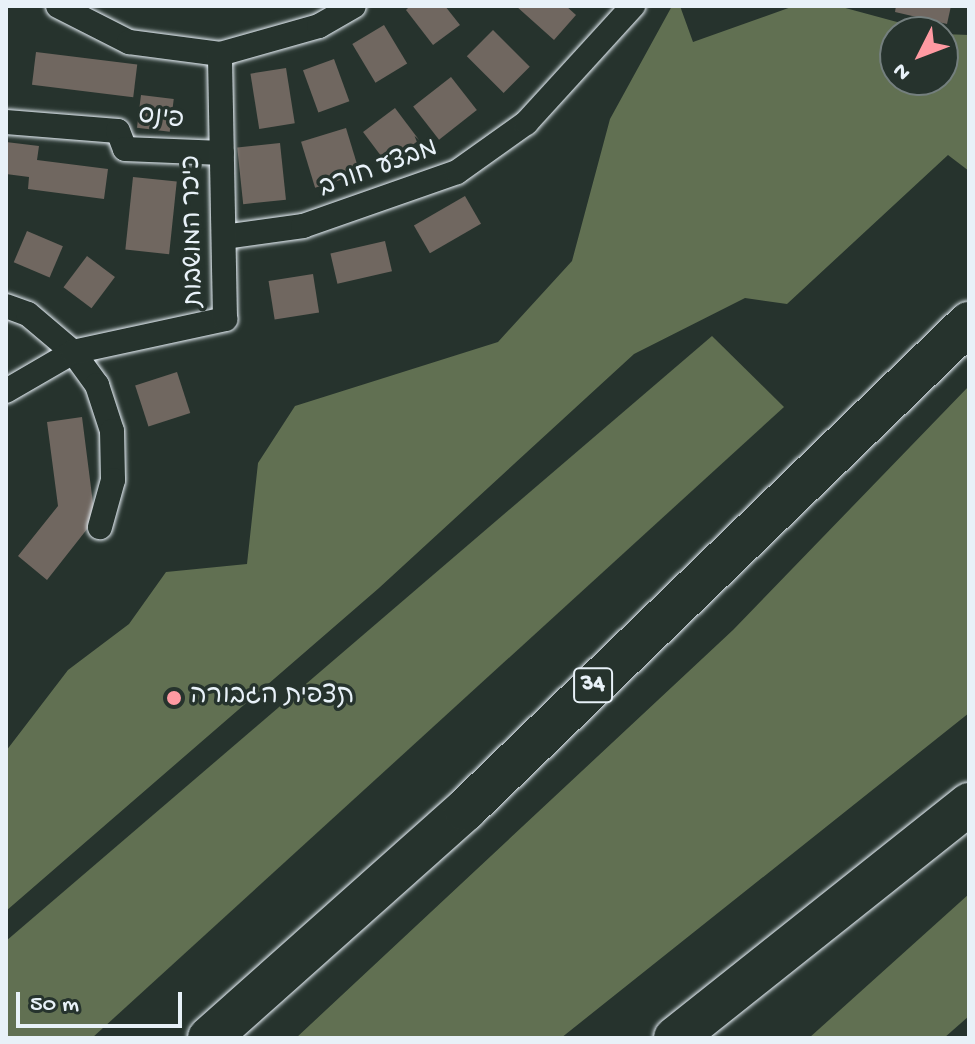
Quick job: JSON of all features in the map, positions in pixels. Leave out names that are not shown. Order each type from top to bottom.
[{"type":"highway","name":"34","points":[[209,1038],[465,810],[969,323]]},
{"type":"highway","points":[[675,1038],[969,804]]},
{"type":"street","points":[[58,6],[129,42],[220,54],[319,26],[354,6]]},
{"type":"street","name":"מבצע חורב","points":[[224,237],[303,226],[457,172],[526,123],[633,6]]},
{"type":"street","name":"כיכר המושבות","points":[[6,391],[73,352],[225,319],[220,54]]},
{"type":"street","name":"פינס","points":[[6,122],[118,131],[125,149],[222,153]]},
{"type":"street","points":[[6,306],[28,314],[73,352],[97,385],[112,431],[113,480],[100,527]]},
{"type":"green space","points":[[672,6],[680,6],[693,42],[794,6],[838,6],[879,17],[879,96],[959,96],[959,35],[969,35],[969,171],[948,155],[787,304],[745,298],[634,354],[379,588],[6,911],[6,751],[68,670],[129,624],[166,572],[247,564],[258,463],[295,406],[498,342],[572,261],[610,119]]},
{"type":"green space","points":[[712,336],[784,407],[92,1038],[6,1038],[6,941]]},
{"type":"green space","points":[[969,386],[969,713],[561,1038],[296,1038],[733,630]]},
{"type":"green space","points":[[969,894],[969,1016],[944,1038],[809,1038]]},
{"type":"building","points":[[410,6],[445,6],[460,25],[433,45],[406,10]]},
{"type":"building","points":[[516,6],[566,6],[576,15],[554,40]]},
{"type":"building","points":[[896,6],[951,6],[949,16],[912,16],[895,12]]},
{"type":"building","points":[[384,25],[407,64],[375,83],[352,44]]},
{"type":"building","points":[[493,30],[530,67],[504,93],[467,56]]},
{"type":"building","points":[[36,52],[137,64],[133,97],[32,85]]},
{"type":"building","points":[[334,59],[349,101],[318,113],[303,70]]},
{"type":"building","points":[[286,68],[295,123],[259,129],[250,74]]},
{"type":"building","points":[[451,77],[477,110],[439,140],[413,107]]},
{"type":"building","points":[[141,95],[174,99],[170,132],[137,128]]},
{"type":"building","points":[[395,108],[419,140],[387,164],[363,132]]},
{"type":"building","points":[[346,128],[360,174],[315,188],[301,142]]},
{"type":"building","points":[[6,142],[39,146],[37,160],[108,169],[104,199],[28,189],[29,177],[6,174]]},
{"type":"building","points":[[280,143],[286,200],[243,204],[237,147]]},
{"type":"building","points":[[133,177],[177,182],[169,254],[125,250]]},
{"type":"building","points":[[465,196],[481,224],[430,253],[414,226]]},
{"type":"building","points":[[27,231],[63,246],[50,278],[14,262]]},
{"type":"building","points":[[385,241],[392,271],[337,284],[330,254]]},
{"type":"building","points":[[87,256],[115,277],[91,308],[64,287]]},
{"type":"building","points":[[313,274],[319,313],[275,320],[269,281]]},
{"type":"building","points":[[177,372],[190,413],[148,426],[135,386]]},
{"type":"building","points":[[82,417],[95,519],[47,580],[18,556],[58,506],[47,422]]},
{"type":"place","name":"תצפית הגבורה","points":[[174,698]]}]
